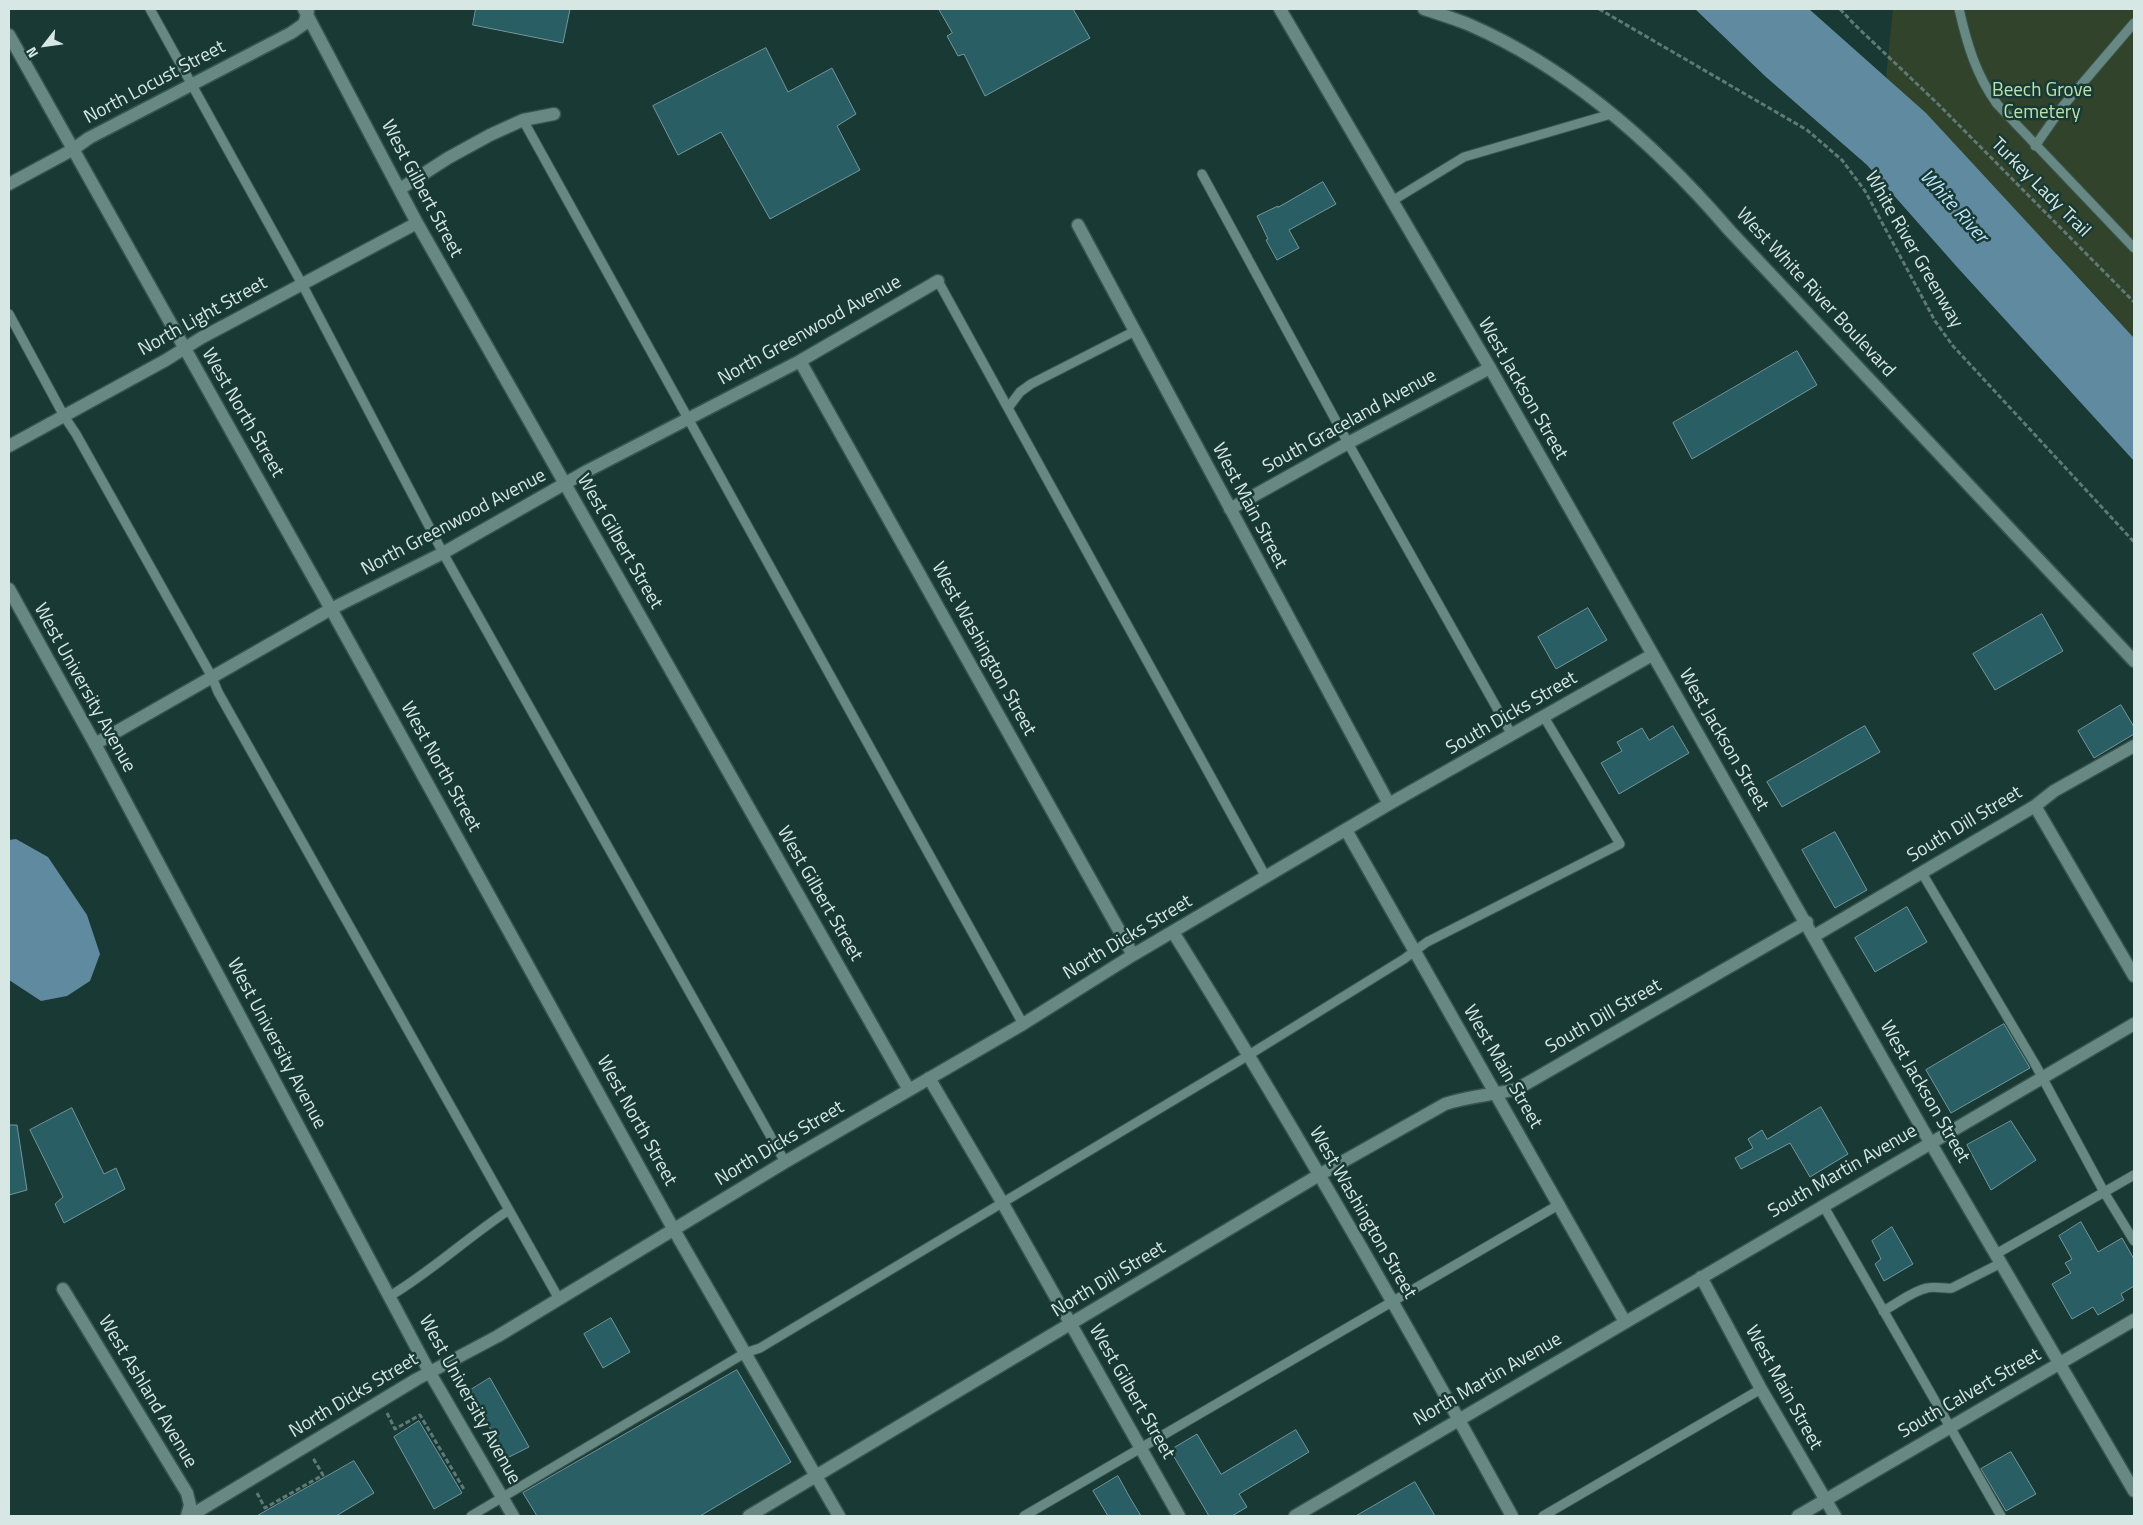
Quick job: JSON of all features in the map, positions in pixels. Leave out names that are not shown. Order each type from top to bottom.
[{"type":"street","name":"West Jackson Street","points":[[1280,9],[1490,368],[1652,655],[1807,922],[1930,1142],[2134,1491]]},
{"type":"street","name":"West White River Boulevard","points":[[1424,9],[1469,24],[1526,53],[1566,79],[1648,144],[1702,198],[1737,238],[2134,661]]},
{"type":"street","name":"North Locust Street","points":[[9,184],[72,150],[90,138],[291,33],[304,24],[306,11]]},
{"type":"street","name":"West Gilbert Street","points":[[306,11],[417,222],[909,1090]]},
{"type":"street","name":"West North Street","points":[[9,35],[331,609],[674,1230],[839,1516]]},
{"type":"street","points":[[400,189],[448,158],[523,120],[554,114]]},
{"type":"street","name":"North Light Street","points":[[9,446],[417,222]]},
{"type":"street","name":"West Main Street","points":[[1078,225],[1389,804]]},
{"type":"street","name":"North Greenwood Avenue","points":[[95,744],[331,609],[443,553],[565,486],[587,471],[800,361],[938,282]]},
{"type":"street","name":"West Washington Street","points":[[800,361],[1133,955]]},
{"type":"street","name":"South Graceland Avenue","points":[[1230,509],[1348,443],[1490,368]]},
{"type":"street","name":"West University Avenue","points":[[9,589],[95,744],[430,1373],[513,1516]]},
{"type":"street","name":"South Dicks Street","points":[[1389,804],[1652,655]]},
{"type":"street","name":"South Dill Street","points":[[1814,936],[2035,806],[2054,791],[2134,746]]},
{"type":"street","name":"North Dicks Street","points":[[188,1516],[417,1379],[559,1299],[785,1162],[1023,1024],[1133,955],[1389,804]]},
{"type":"street","points":[[2035,806],[2134,976]]},
{"type":"street","name":"West Main Street","points":[[1346,830],[1626,1322]]},
{"type":"street","name":"South Dill Street","points":[[1496,1094],[1517,1089],[1807,922]]},
{"type":"street","name":"West Washington Street","points":[[1173,932],[1249,1054],[1459,1419],[1512,1516]]},
{"type":"street","name":"South Martin Avenue","points":[[1701,1277],[2134,1024]]},
{"type":"street","name":"West Gilbert Street","points":[[929,1078],[1002,1202],[1180,1516]]},
{"type":"street","name":"North Dill Street","points":[[749,1516],[1319,1175],[1445,1104],[1464,1098],[1496,1094]]},
{"type":"street","name":"West Main Street","points":[[1701,1277],[1761,1389],[1835,1516]]},
{"type":"street","name":"North Martin Avenue","points":[[1295,1516],[1701,1277]]},
{"type":"street","name":"West Ashland Avenue","points":[[64,1289],[187,1493],[190,1505],[188,1516]]},
{"type":"street","name":"South Calvert Street","points":[[1798,1516],[2134,1320]]},
{"type":"lane","points":[[150,9],[302,284],[443,553],[785,1162]]},
{"type":"lane","points":[[1959,9],[1971,57],[1985,88],[2035,146],[2134,248]]},
{"type":"lane","points":[[2035,146],[2064,106],[2134,23]]},
{"type":"lane","points":[[1392,201],[1464,157],[1611,114]]},
{"type":"lane","points":[[523,120],[1023,1024]]},
{"type":"lane","points":[[1202,174],[1348,443],[1512,735]]},
{"type":"lane","points":[[938,282],[1266,877]]},
{"type":"lane","points":[[9,314],[64,416],[76,434],[212,677],[218,692],[559,1299]]},
{"type":"lane","points":[[1008,408],[1020,392],[1031,384],[1135,331]]},
{"type":"lane","points":[[471,1516],[745,1353],[760,1348],[1249,1054],[1415,952],[1427,942],[1620,844],[1544,717]]},
{"type":"lane","points":[[1922,872],[2043,1078],[2104,1192],[2134,1241]]},
{"type":"lane","points":[[1883,1311],[1921,1290],[1952,1288],[2134,1174]]},
{"type":"lane","points":[[1024,1516],[1560,1204]]},
{"type":"lane","points":[[1823,1205],[2001,1516]]},
{"type":"lane","points":[[390,1296],[410,1285],[483,1227],[509,1210]]},
{"type":"lane","points":[[1543,1516],[1761,1389]]},
{"type":"path","name":"White River Greenway","points":[[1600,9],[1807,130],[1842,160],[1865,191],[1935,321],[1953,346],[2134,542]]},
{"type":"path","name":"Turkey Lady Trail","points":[[1840,9],[1938,104],[2134,302]]},
{"type":"path","points":[[386,1413],[395,1429],[420,1415],[465,1492]]},
{"type":"path","points":[[255,1490],[265,1508],[323,1475],[312,1457]]},
{"type":"green space","name":"Beech Grove Cemetery","points":[[1893,9],[2134,9],[2134,338],[1886,77]]},
{"type":"water","name":"White River","points":[[1695,9],[1809,9],[1926,113],[2134,338],[2134,461],[1867,165],[1766,77]]},
{"type":"water","points":[[16,839],[48,857],[87,915],[100,954],[90,981],[67,996],[41,1001],[9,980],[9,840]]},
{"type":"building","points":[[476,9],[570,9],[563,43],[473,25]]},
{"type":"building","points":[[939,9],[1073,9],[1090,38],[985,96],[964,54],[958,56],[947,36],[952,33]]},
{"type":"building","points":[[766,48],[788,92],[832,68],[856,114],[837,126],[860,170],[770,219],[721,132],[678,155],[653,106]]},
{"type":"building","points":[[1323,182],[1336,204],[1289,230],[1299,248],[1277,260],[1266,240],[1268,239],[1257,216],[1278,207]]},
{"type":"building","points":[[1797,351],[1817,385],[1692,459],[1673,423]]},
{"type":"building","points":[[1588,608],[1607,640],[1556,669],[1538,637]]},
{"type":"building","points":[[2042,614],[2063,651],[1995,690],[1973,654]]},
{"type":"building","points":[[2121,705],[2134,727],[2134,734],[2094,758],[2078,731]]},
{"type":"building","points":[[1673,726],[1689,753],[1619,794],[1601,763],[1622,751],[1617,742],[1642,728],[1649,740]]},
{"type":"building","points":[[1865,726],[1880,752],[1782,807],[1767,782]]},
{"type":"building","points":[[1835,832],[1867,890],[1835,908],[1802,850]]},
{"type":"building","points":[[1907,907],[1927,942],[1875,972],[1855,938]]},
{"type":"building","points":[[2004,1024],[2030,1068],[1951,1113],[1926,1070]]},
{"type":"building","points":[[1821,1107],[1848,1154],[1810,1177],[1790,1143],[1741,1169],[1735,1158],[1753,1148],[1748,1139],[1762,1130],[1767,1139]]},
{"type":"building","points":[[72,1108],[104,1174],[116,1168],[125,1189],[64,1223],[55,1204],[63,1197],[30,1130]]},
{"type":"building","points":[[2011,1121],[2036,1160],[1991,1190],[1967,1145]]},
{"type":"building","points":[[9,1125],[17,1125],[27,1190],[9,1195]]},
{"type":"building","points":[[2081,1222],[2098,1252],[2122,1238],[2134,1259],[2134,1286],[2121,1294],[2124,1300],[2098,1315],[2093,1307],[2072,1319],[2052,1284],[2071,1273],[2065,1263],[2072,1259],[2059,1236]]},
{"type":"building","points":[[1892,1227],[1913,1264],[1884,1281],[1875,1264],[1881,1259],[1872,1241]]},
{"type":"building","points":[[611,1318],[630,1352],[603,1368],[584,1334]]},
{"type":"building","points":[[737,1370],[791,1462],[700,1516],[537,1516],[523,1493]]},
{"type":"building","points":[[490,1378],[529,1447],[507,1458],[469,1391]]},
{"type":"building","points":[[419,1421],[462,1493],[434,1509],[394,1437]]},
{"type":"building","points":[[1296,1430],[1309,1452],[1239,1494],[1247,1507],[1232,1516],[1209,1516],[1170,1450],[1197,1434],[1221,1474]]},
{"type":"building","points":[[2011,1452],[2036,1494],[2006,1511],[1981,1469]]},
{"type":"building","points":[[354,1461],[374,1493],[336,1516],[257,1516]]},
{"type":"building","points":[[1118,1476],[1141,1516],[1108,1516],[1093,1491]]},
{"type":"building","points":[[1415,1482],[1435,1516],[1356,1516]]}]
